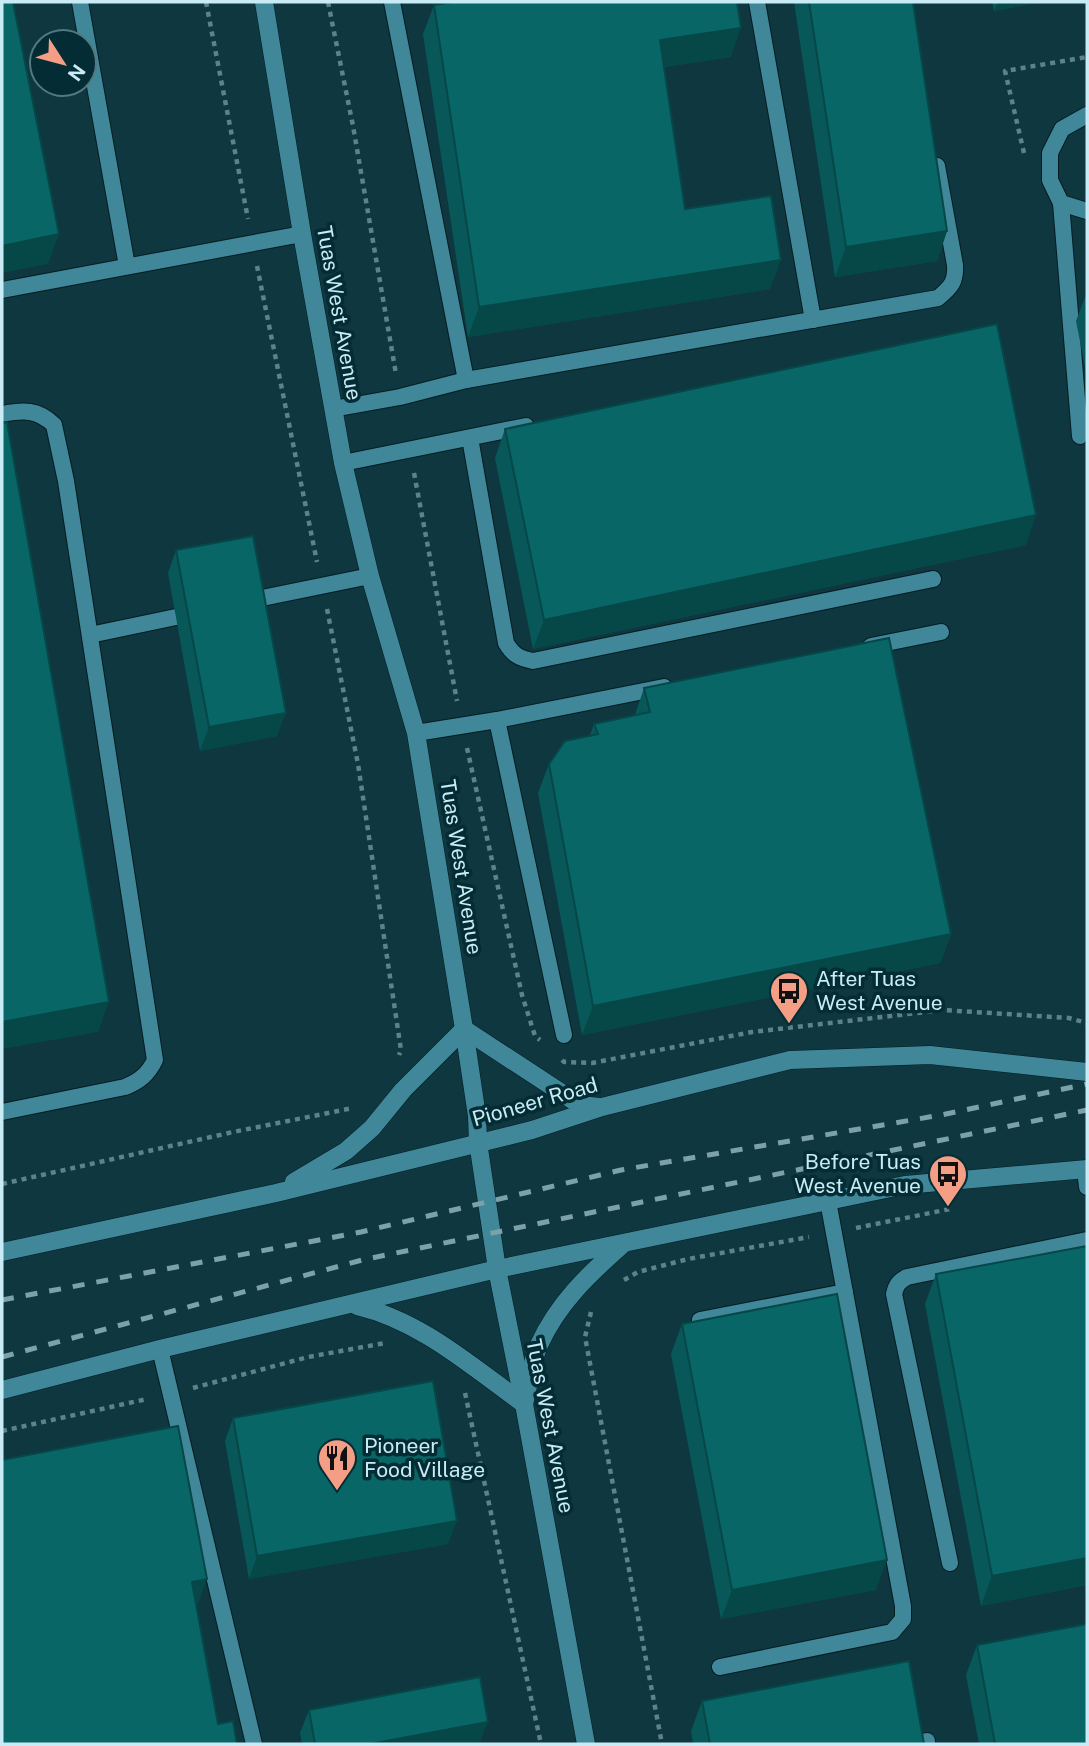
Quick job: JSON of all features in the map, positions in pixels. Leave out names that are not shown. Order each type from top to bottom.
[{"type":"street","name":"Tuas West Avenue","points":[[264,2],[343,463],[370,576],[416,733],[464,1029],[497,1269],[586,1744]]},
{"type":"street","points":[[276,1193],[355,1143],[464,1029],[580,1105],[602,1107]]},
{"type":"street","name":"Pioneer Road","points":[[2,1252],[276,1193],[532,1130],[602,1107],[790,1060],[930,1055],[1087,1072]]},
{"type":"street","points":[[2,1390],[160,1349],[497,1269],[905,1185],[1086,1175]]},
{"type":"street","points":[[352,1305],[385,1312],[427,1334],[524,1404],[538,1347],[560,1307],[584,1279],[622,1244]]},
{"type":"lane","points":[[80,2],[127,266]]},
{"type":"lane","points":[[392,2],[466,380]]},
{"type":"lane","points":[[757,2],[813,320]]},
{"type":"lane","points":[[1080,436],[1061,203],[1050,180],[1050,153],[1062,129],[1087,115]]},
{"type":"lane","points":[[333,409],[400,397],[466,380],[938,298],[952,286],[956,278],[933,146]]},
{"type":"lane","points":[[1061,203],[1087,211]]},
{"type":"lane","points":[[2,290],[302,234]]},
{"type":"lane","points":[[2,414],[23,410],[36,412],[54,425],[66,481],[155,1060],[149,1072],[137,1082],[125,1087],[2,1112]]},
{"type":"lane","points":[[343,463],[537,424]]},
{"type":"lane","points":[[470,438],[506,643],[512,654],[522,659],[533,661],[933,579]]},
{"type":"lane","points":[[252,600],[370,576]]},
{"type":"lane","points":[[90,635],[176,617]]},
{"type":"lane","points":[[860,648],[941,632]]},
{"type":"lane","points":[[416,733],[685,683]]},
{"type":"lane","points":[[497,720],[564,1035]]},
{"type":"lane","points":[[720,1667],[892,1632],[903,1619],[904,1606],[828,1201]]},
{"type":"lane","points":[[950,1563],[894,1294],[896,1286],[908,1277],[1087,1240]]},
{"type":"lane","points":[[700,1320],[845,1292]]},
{"type":"lane","points":[[160,1349],[170,1394],[172,1427],[254,1744]]},
{"type":"path","points":[[206,2],[358,764],[401,1050],[396,1059]]},
{"type":"path","points":[[328,2],[353,126],[400,397]]},
{"type":"path","points":[[1024,151],[1005,71],[1087,57]]},
{"type":"path","points":[[409,450],[462,726],[522,995],[536,1036],[545,1045]]},
{"type":"path","points":[[555,1053],[564,1062],[592,1063],[752,1032],[943,1010],[1069,1018],[1087,1023]]},
{"type":"path","points":[[2,1184],[358,1107]]},
{"type":"path","points":[[592,1308],[585,1337],[662,1744]]},
{"type":"path","points":[[2,1431],[170,1394],[308,1357],[397,1341]]},
{"type":"path","points":[[464,1390],[541,1744]]},
{"type":"building","points":[[2,2],[13,2],[28,78],[28,98],[32,98],[59,234],[2,246]]},
{"type":"building","points":[[453,2],[737,2],[741,28],[660,40],[685,209],[771,196],[781,260],[479,307],[434,5]]},
{"type":"building","points":[[809,2],[913,2],[947,231],[846,247]]},
{"type":"building","points":[[997,324],[1036,515],[544,620],[505,429]]},
{"type":"building","points":[[7,422],[109,1002],[2,1022],[2,423]]},
{"type":"building","points":[[253,536],[286,713],[209,727],[176,550]]},
{"type":"building","points":[[889,638],[951,934],[593,1006],[549,764],[565,741],[598,734],[594,724],[650,712],[644,688]]},
{"type":"building","points":[[1087,1246],[1087,1558],[992,1576],[936,1274]]},
{"type":"building","points":[[837,1294],[887,1560],[732,1590],[682,1324]]},
{"type":"building","name":"Pioneer Food Village","points":[[433,1381],[457,1521],[257,1556],[233,1418]]},
{"type":"building","points":[[178,1426],[207,1579],[192,1582],[218,1724],[233,1721],[237,1744],[2,1744],[2,1460]]},
{"type":"building","points":[[1087,1624],[1087,1744],[995,1744],[977,1645]]},
{"type":"building","points":[[909,1661],[924,1744],[710,1744],[702,1701]]},
{"type":"building","points":[[480,1677],[488,1722],[370,1744],[315,1744],[309,1710]]},
{"type":"railway","points":[[2,1300],[361,1232],[621,1170],[941,1115],[1087,1084]]},
{"type":"railway","points":[[2,1357],[362,1260],[1087,1110]]},
{"type":"place","name":"After Tuas West Avenue","points":[[789,1025]]},
{"type":"place","name":"Before Tuas West Avenue","points":[[948,1208]]},
{"type":"place","name":"Pioneer Food Village","points":[[337,1492]]}]
